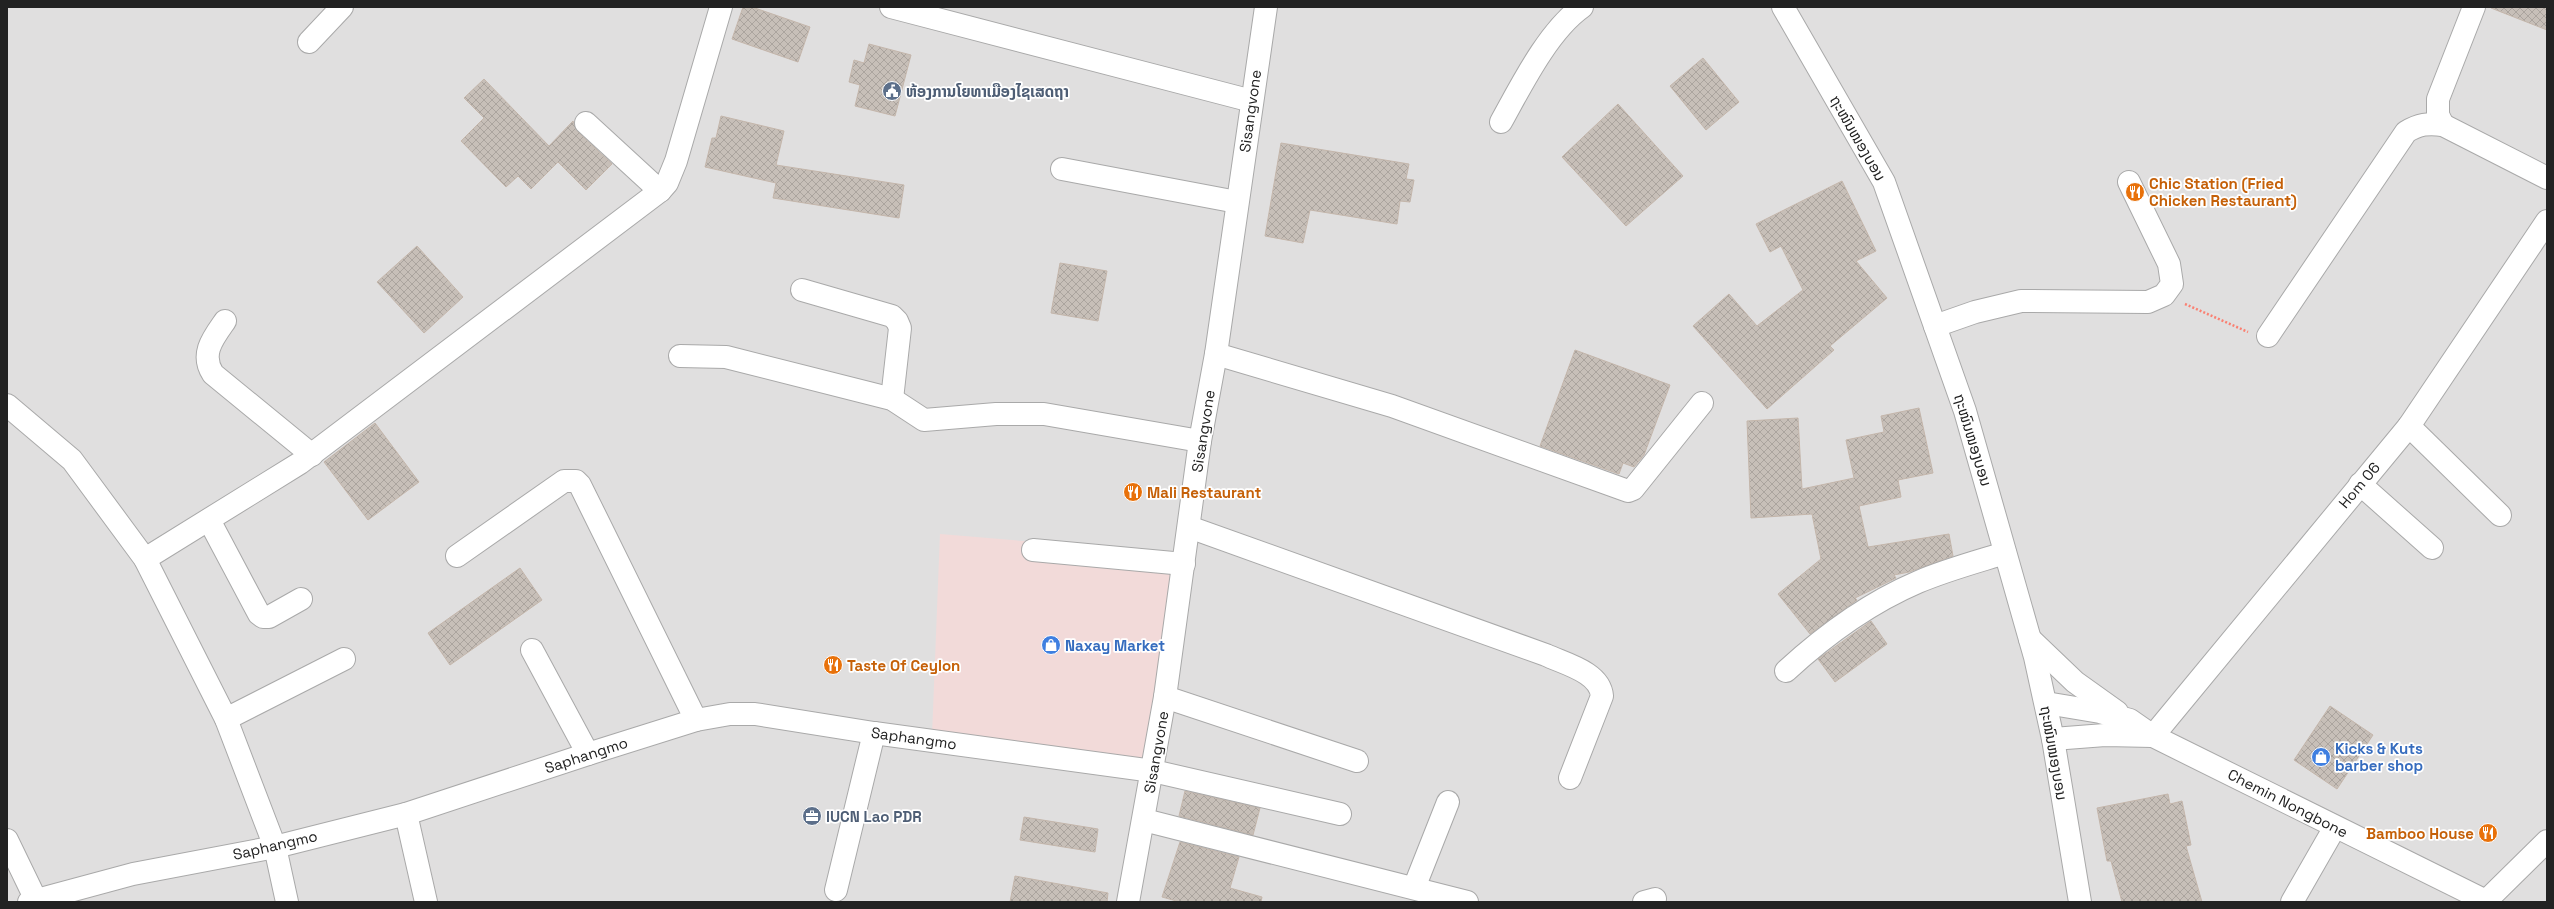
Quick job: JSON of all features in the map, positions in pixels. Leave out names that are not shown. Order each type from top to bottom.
[{"type":"street","points":[[309,42],[342,7]]},
{"type":"street","points":[[146,559],[312,454],[660,191],[667,183],[676,161],[721,7]]},
{"type":"street","points":[[891,7],[914,10],[1252,101]]},
{"type":"street","name":"Sisangvone","points":[[1128,902],[1165,697],[1200,441],[1216,354],[1266,7]]},
{"type":"street","points":[[1501,122],[1531,69],[1569,16],[1582,7]]},
{"type":"street","name":"ຖະໜົນໜອງບອນ","points":[[1783,7],[1884,182],[1965,411],[2030,639],[2046,703],[2080,902]]},
{"type":"street","points":[[2443,125],[2438,115],[2438,99],[2474,7]]},
{"type":"street","points":[[586,123],[660,191]]},
{"type":"street","points":[[2268,336],[2406,132],[2427,123],[2443,125],[2547,178]]},
{"type":"street","points":[[1062,169],[1237,202]]},
{"type":"street","points":[[1936,326],[1975,312],[2021,301],[2148,302],[2164,295],[2172,284],[2169,264],[2129,182]]},
{"type":"street","name":"Hom 06","points":[[2153,736],[2409,426],[2547,221]]},
{"type":"street","points":[[802,290],[892,316],[897,320],[900,328],[892,399]]},
{"type":"street","points":[[225,321],[212,339],[207,354],[207,366],[213,374],[312,454]]},
{"type":"street","points":[[1216,354],[1392,406],[1628,492],[1633,489],[1702,403]]},
{"type":"street","points":[[680,356],[726,357],[892,399],[924,420],[996,414],[1044,414],[1200,441]]},
{"type":"street","points":[[7,405],[72,460],[146,559],[226,719],[275,847],[287,902]]},
{"type":"street","points":[[2409,426],[2500,515]]},
{"type":"street","points":[[457,556],[564,481],[576,481],[584,492],[696,720]]},
{"type":"street","points":[[2360,484],[2432,548]]},
{"type":"street","points":[[209,520],[259,614],[263,617],[269,617],[301,599]]},
{"type":"street","points":[[1188,527],[1546,655],[1595,678],[1601,687],[1602,696],[1570,778]]},
{"type":"street","points":[[1033,550],[1184,564]]},
{"type":"street","points":[[1786,671],[1808,651],[1860,613],[1918,582],[2005,553]]},
{"type":"street","points":[[2030,639],[2075,682],[2130,720]]},
{"type":"street","points":[[532,650],[588,754]]},
{"type":"street","points":[[226,719],[344,659]]},
{"type":"street","points":[[1165,697],[1357,761]]},
{"type":"street","name":"Chemin Nongbone","points":[[2046,703],[2100,712],[2130,720],[2153,736],[2486,902]]},
{"type":"street","name":"Saphangmo","points":[[32,901],[133,874],[275,847],[406,814],[696,720],[730,714],[755,714],[874,733],[1153,770],[1340,814]]},
{"type":"street","points":[[836,890],[874,733]]},
{"type":"street","name":"Chemin Nongbone","points":[[2053,739],[2105,735],[2153,736]]},
{"type":"street","points":[[1414,888],[1448,802]]},
{"type":"street","points":[[406,814],[426,902]]},
{"type":"street","points":[[1144,820],[1467,902]]},
{"type":"street","points":[[2292,902],[2335,827]]},
{"type":"street","points":[[7,840],[32,901]]},
{"type":"street","points":[[2486,902],[2547,842]]},
{"type":"path","points":[[2164,295],[2252,334],[2268,336]]},
{"type":"shaded area","points":[[7,7],[2547,7],[2547,902],[7,902]]},
{"type":"shaded area","name":"Naxay Market","points":[[940,534],[1178,554],[1151,763],[932,736]]},
{"type":"building","points":[[743,7],[752,7],[810,27],[798,62],[732,39]]},
{"type":"building","points":[[2491,7],[2547,7],[2547,30],[2491,8]]},
{"type":"building","points":[[869,44],[911,55],[895,116],[855,106],[860,85],[849,82],[854,60],[864,63]]},
{"type":"building","points":[[1703,58],[1739,102],[1706,130],[1670,86]]},
{"type":"building","points":[[484,79],[549,146],[573,121],[578,132],[612,164],[586,190],[558,162],[531,189],[518,176],[506,187],[461,141],[484,118],[464,98]]},
{"type":"building","points":[[1618,104],[1683,176],[1626,226],[1562,157]]},
{"type":"building","points":[[721,116],[784,131],[776,165],[904,185],[899,218],[773,198],[776,183],[705,167],[712,138],[716,138]]},
{"type":"building","points":[[1281,143],[1409,164],[1406,179],[1414,180],[1410,202],[1400,201],[1397,224],[1310,210],[1303,243],[1265,236]]},
{"type":"building","points":[[1842,181],[1876,251],[1856,261],[1887,298],[1830,346],[1834,350],[1767,409],[1693,326],[1729,294],[1757,326],[1803,290],[1781,246],[1770,252],[1756,224]]},
{"type":"building","points":[[417,246],[463,297],[424,333],[377,282]]},
{"type":"building","points":[[1060,263],[1107,271],[1098,321],[1051,313]]},
{"type":"building","points":[[1575,350],[1670,385],[1644,455],[1634,467],[1623,463],[1619,474],[1540,446]]},
{"type":"building","points":[[1919,408],[1933,473],[1898,480],[1901,497],[1859,506],[1868,547],[1949,534],[1953,556],[1909,572],[1894,575],[1896,578],[1855,598],[1857,600],[1810,634],[1778,594],[1821,559],[1812,514],[1751,518],[1747,421],[1798,418],[1802,489],[1854,478],[1846,440],[1884,432],[1881,416]]},
{"type":"building","points":[[375,423],[419,482],[368,520],[324,462]]},
{"type":"building","points":[[520,568],[542,600],[450,665],[428,633]]},
{"type":"building","points":[[1871,621],[1887,644],[1835,682],[1818,659]]},
{"type":"building","points":[[2330,706],[2373,735],[2337,789],[2294,760]]},
{"type":"building","points":[[1185,791],[1260,808],[1253,835],[1179,816]]},
{"type":"building","points":[[2168,794],[2170,804],[2182,801],[2191,845],[2186,846],[2202,902],[2122,902],[2111,861],[2107,861],[2097,808]]},
{"type":"building","points":[[1024,817],[1098,829],[1095,852],[1020,840]]},
{"type":"building","points":[[1180,842],[1239,857],[1230,888],[1262,897],[1261,902],[1180,902],[1162,897]]},
{"type":"building","points":[[1015,876],[1108,893],[1107,902],[1010,902]]},
{"type":"place","name":"ຫ້ອງການໂຍທາເມືອງໄຊເສດຖາ","points":[[892,91]]},
{"type":"place","name":"Chic Station (Fried Chicken Restaurant)","points":[[2135,192]]},
{"type":"place","name":"Mali Restaurant","points":[[1133,492]]},
{"type":"place","name":"Naxay Market","points":[[1051,645]]},
{"type":"place","name":"Taste Of Ceylon","points":[[833,665]]},
{"type":"place","name":"Kicks & Kuts barber shop","points":[[2321,757]]},
{"type":"place","name":"IUCN Lao PDR","points":[[812,816]]},
{"type":"place","name":"Bamboo House","points":[[2488,833]]}]
